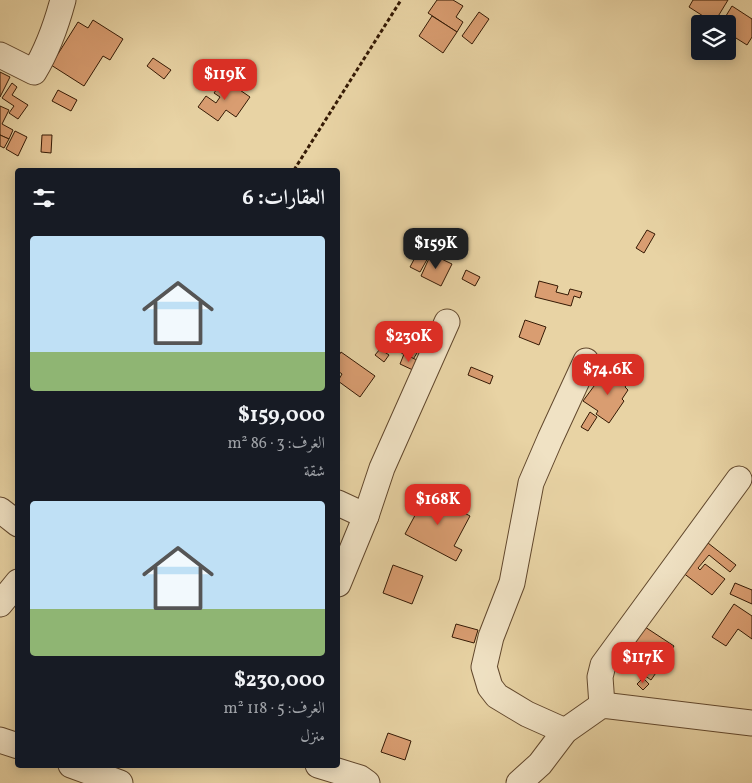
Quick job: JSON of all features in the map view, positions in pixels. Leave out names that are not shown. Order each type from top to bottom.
[{"type":"street","points":[[0,55],[34,72],[55,31],[64,0]]},
{"type":"street","points":[[340,579],[366,516],[382,468],[447,322]]},
{"type":"street","points":[[565,731],[527,714],[497,696],[490,687],[484,667],[491,637],[512,584],[531,483],[586,360]]},
{"type":"street","points":[[602,705],[600,677],[603,665],[739,479]]},
{"type":"street","points":[[340,504],[366,516]]},
{"type":"street","points":[[0,510],[15,522]]},
{"type":"street","points":[[0,604],[15,586]]},
{"type":"street","points":[[519,783],[540,764],[565,731],[602,705],[752,724]]},
{"type":"street","points":[[0,740],[15,745]]},
{"type":"street","points":[[79,768],[120,783]]},
{"type":"street","points":[[328,768],[360,778],[367,783]]},
{"type":"path","points":[[295,168],[401,0]]},
{"type":"building","points":[[437,0],[453,0],[463,6],[456,17],[463,22],[457,32],[428,13]]},
{"type":"building","points":[[693,0],[728,0],[719,15],[702,15],[689,7]]},
{"type":"building","points":[[732,6],[752,19],[752,37],[747,45],[736,38],[736,15],[726,15]]},
{"type":"building","points":[[479,12],[489,19],[472,44],[462,36]]},
{"type":"building","points":[[432,16],[457,32],[443,53],[419,36]]},
{"type":"building","points":[[93,20],[123,39],[110,60],[103,56],[84,86],[51,65],[78,22],[88,28]]},
{"type":"building","points":[[153,58],[171,70],[164,79],[147,66]]},
{"type":"building","points":[[0,72],[10,77],[0,97]]},
{"type":"building","points":[[224,79],[250,97],[236,117],[226,110],[218,121],[198,107],[206,96],[216,103],[220,97],[214,93]]},
{"type":"building","points":[[12,83],[17,87],[12,95],[28,105],[18,119],[9,113],[14,106],[2,98]]},
{"type":"building","points":[[58,90],[77,100],[71,111],[52,101]]},
{"type":"building","points":[[0,106],[9,110],[2,124],[13,130],[9,139],[0,135]]},
{"type":"building","points":[[15,131],[27,137],[18,156],[6,149]]},
{"type":"building","points":[[0,135],[9,139],[4,148],[0,146]]},
{"type":"building","points":[[42,135],[52,135],[51,153],[41,152]]},
{"type":"building","points":[[647,230],[655,234],[644,253],[636,248]]},
{"type":"building","points":[[419,250],[429,256],[420,272],[410,267]]},
{"type":"building","points":[[431,254],[452,264],[441,286],[421,276]]},
{"type":"building","points":[[466,270],[480,277],[475,286],[462,279]]},
{"type":"building","points":[[539,281],[558,286],[556,292],[568,295],[570,289],[582,292],[580,298],[574,296],[571,306],[535,297]]},
{"type":"building","points":[[525,320],[546,327],[539,345],[519,337]]},
{"type":"building","points":[[404,344],[417,353],[412,361],[399,351]]},
{"type":"building","points":[[380,349],[389,355],[384,362],[375,355]]},
{"type":"building","points":[[341,352],[375,376],[360,397],[340,382],[342,374],[340,372]]},
{"type":"building","points":[[404,354],[419,361],[415,371],[400,364]]},
{"type":"building","points":[[471,367],[493,376],[490,384],[468,375]]},
{"type":"building","points":[[615,370],[630,380],[625,387],[628,390],[622,399],[624,401],[609,423],[596,414],[598,411],[583,401],[597,382],[599,383],[605,375],[609,378]]},
{"type":"building","points":[[590,412],[597,417],[588,431],[581,427]]},
{"type":"building","points":[[427,493],[470,516],[454,546],[462,550],[456,561],[405,534]]},
{"type":"building","points":[[708,543],[736,565],[730,572],[709,555],[698,568],[700,570],[705,564],[725,579],[712,595],[678,569],[697,546],[703,550]]},
{"type":"building","points":[[393,565],[423,576],[412,604],[383,593]]},
{"type":"building","points":[[735,583],[752,590],[752,604],[730,594]]},
{"type":"building","points":[[734,604],[752,616],[752,639],[738,629],[726,646],[712,637]]},
{"type":"building","points":[[456,624],[478,630],[474,643],[452,637]]},
{"type":"building","points":[[642,625],[674,646],[667,657],[657,650],[654,655],[644,648],[640,654],[650,661],[641,673],[620,659]]},
{"type":"building","points":[[657,650],[667,657],[651,680],[641,673]]},
{"type":"building","points":[[643,678],[649,684],[643,690],[637,684]]},
{"type":"building","points":[[388,733],[411,741],[405,760],[381,752]]}]
